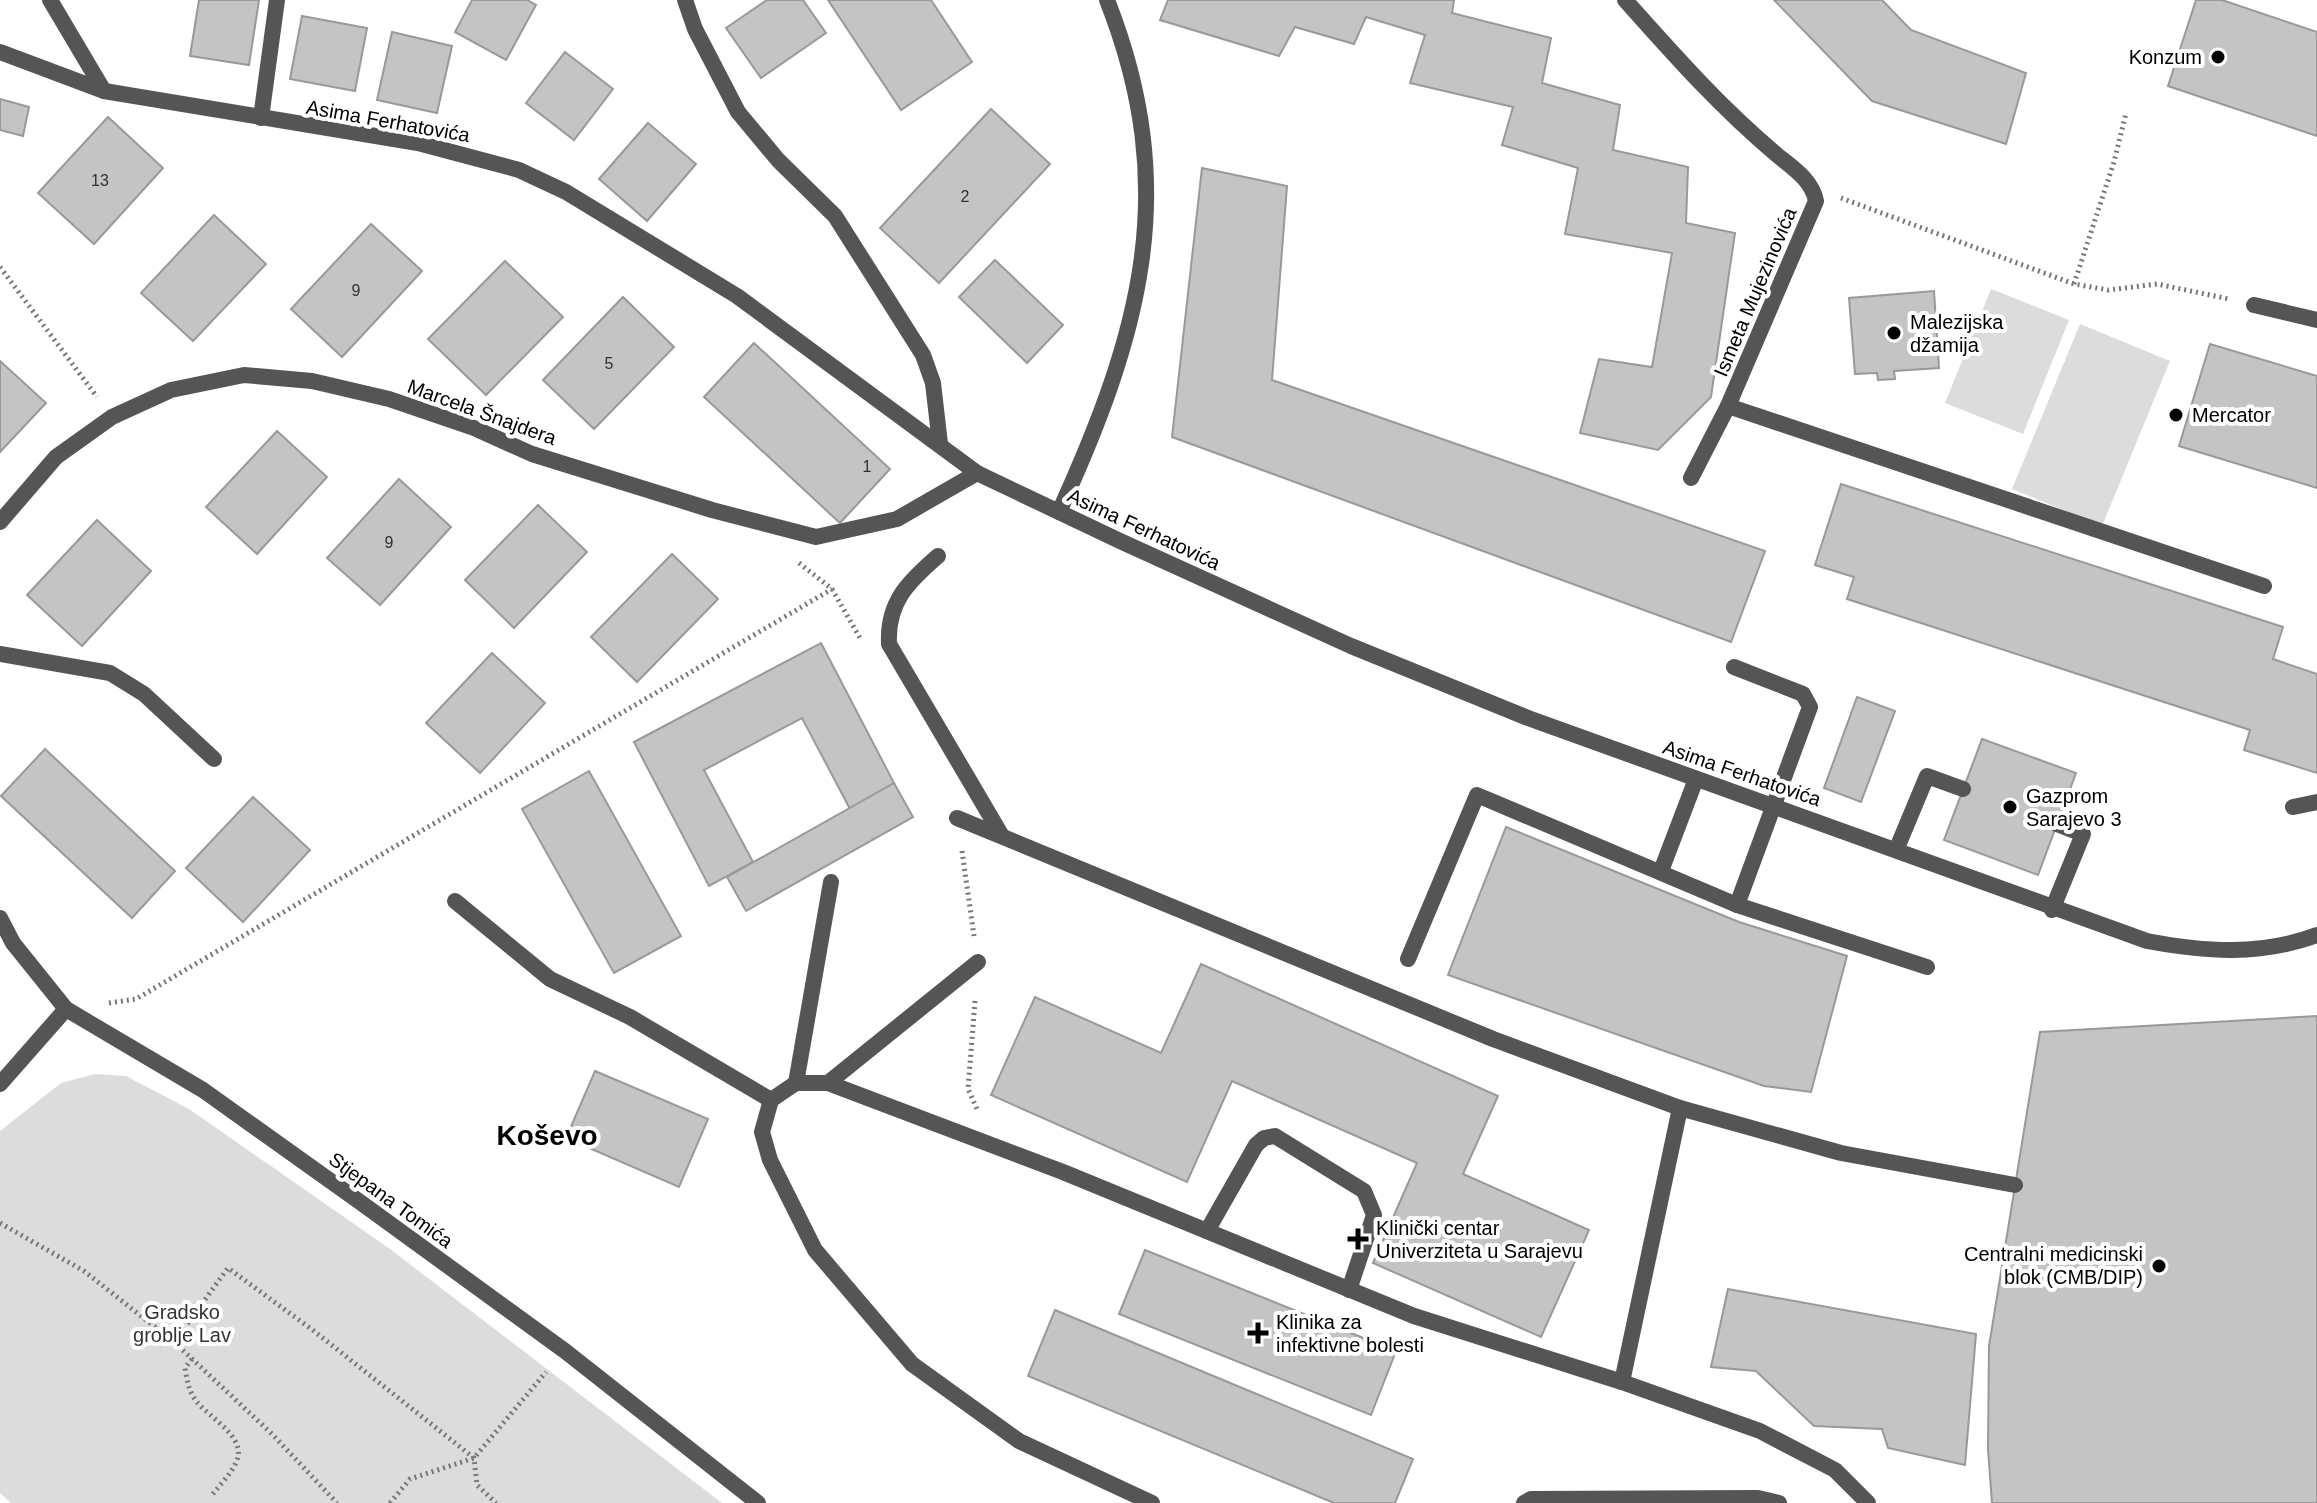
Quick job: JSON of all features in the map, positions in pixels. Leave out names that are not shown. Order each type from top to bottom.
[{"type":"street","points":[[50,0],[104,91]]},
{"type":"street","points":[[261,118],[277,0]]},
{"type":"street","points":[[685,0],[695,29],[738,112],[778,160],[835,216],[923,355],[933,383],[940,444]]},
{"type":"street","points":[[1059,512],[1104,409],[1129,330],[1143,266],[1148,208],[1141,114],[1123,42],[1107,0]]},
{"type":"street","name":"Ismeta Mujezinovića","points":[[1625,0],[1724,111],[1814,188],[1816,201],[1728,406],[1691,478]]},
{"type":"street","name":"Asima Ferhatovića","points":[[0,52],[104,91],[442,149],[519,170],[566,192],[737,296],[977,473],[1351,646],[1528,718],[1897,848],[2052,910],[2147,941],[2196,950],[2233,952],[2285,947],[2317,935]]},
{"type":"street","points":[[2254,305],[2317,320]]},
{"type":"street","name":"Marcela Šnajdera","points":[[0,522],[56,457],[112,417],[171,390],[244,375],[312,381],[389,399],[474,428],[532,454],[697,506],[816,537],[897,519],[977,473]]},
{"type":"street","points":[[1728,406],[2264,586]]},
{"type":"street","points":[[938,556],[912,579],[894,603],[888,622],[889,644],[1002,836]]},
{"type":"street","points":[[0,654],[110,673],[144,694],[214,759]]},
{"type":"street","points":[[1734,667],[1803,694],[1810,707],[1777,806],[1737,905]]},
{"type":"street","points":[[1897,848],[1927,776],[1963,789]]},
{"type":"street","points":[[1661,871],[1696,779]]},
{"type":"street","points":[[1408,959],[1477,795],[1737,905],[1927,967]]},
{"type":"street","points":[[2293,807],[2317,802]]},
{"type":"street","points":[[957,818],[1493,1039],[1680,1108],[1841,1153],[2015,1185]]},
{"type":"street","points":[[2052,910],[2083,834],[2057,824]]},
{"type":"street","points":[[796,1083],[831,882]]},
{"type":"street","points":[[455,901],[550,979],[630,1017],[771,1100]]},
{"type":"street","points":[[0,918],[13,943],[66,1009],[0,1084]]},
{"type":"street","points":[[828,1083],[978,962]]},
{"type":"street","name":"Stjepana Tomića","points":[[66,1009],[203,1090],[565,1351],[758,1503]]},
{"type":"street","points":[[1152,1503],[1019,1441],[912,1364],[815,1250],[766,1146],[762,1132],[771,1100],[796,1083],[828,1083],[1207,1231],[1414,1316],[1622,1382],[1760,1431],[1835,1470],[1868,1503]]},
{"type":"street","points":[[1622,1382],[1680,1108]]},
{"type":"street","points":[[1207,1231],[1256,1145],[1264,1138],[1275,1136],[1364,1191],[1371,1203],[1374,1215],[1349,1290]]},
{"type":"street","points":[[1524,1503],[1531,1499],[1758,1498],[1779,1503]]},
{"type":"path","points":[[2074,284],[2114,162],[2126,113]]},
{"type":"path","points":[[1814,188],[2074,284],[2108,290],[2157,284],[2254,305]]},
{"type":"path","points":[[0,267],[112,417]]},
{"type":"path","points":[[66,1009],[136,999],[832,589]]},
{"type":"path","points":[[0,1223],[84,1271],[174,1342],[337,1503]]},
{"type":"path","points":[[174,1342],[228,1268],[314,1331],[474,1458],[477,1485],[496,1503]]},
{"type":"path","points":[[390,1503],[410,1479],[474,1458],[565,1351]]},
{"type":"path","points":[[192,1359],[185,1368],[188,1386],[196,1402],[237,1442],[239,1453],[229,1474],[211,1496]]},
{"type":"green space","points":[[1991,289],[2069,320],[2023,434],[1945,403]]},
{"type":"green space","points":[[2080,324],[2170,361],[2102,526],[2012,489]]},
{"type":"green space","name":"Gradsko groblje Lav","points":[[95,1074],[126,1076],[189,1109],[390,1249],[722,1503],[11,1503],[0,1493],[0,1131],[61,1083]]},
{"type":"building","points":[[199,0],[259,0],[249,65],[190,56]]},
{"type":"building","points":[[472,0],[527,0],[536,5],[506,60],[455,32]]},
{"type":"building","points":[[767,0],[803,0],[826,33],[761,78],[726,28]]},
{"type":"building","points":[[828,0],[931,0],[972,62],[901,110]]},
{"type":"building","points":[[1168,0],[1454,0],[1452,13],[1551,38],[1542,83],[1620,105],[1613,150],[1688,167],[1686,223],[1735,233],[1711,397],[1658,450],[1580,433],[1599,359],[1652,367],[1672,253],[1565,234],[1578,168],[1502,145],[1513,107],[1410,83],[1425,35],[1366,17],[1354,44],[1295,27],[1279,56],[1160,20]]},
{"type":"building","points":[[1774,0],[1882,0],[1911,30],[2026,73],[2006,144],[1872,101]]},
{"type":"building","points":[[2196,0],[2222,0],[2317,32],[2317,136],[2168,86]]},
{"type":"building","points":[[302,16],[367,28],[355,91],[290,79]]},
{"type":"building","points":[[392,32],[452,46],[437,113],[377,100]]},
{"type":"building","points":[[565,52],[613,89],[574,140],[526,103]]},
{"type":"building","points":[[0,99],[29,107],[23,136],[0,130]]},
{"type":"building","points":[[991,109],[1050,164],[939,283],[880,228]]},
{"type":"building","points":[[108,117],[163,168],[94,244],[38,193]]},
{"type":"building","points":[[648,123],[696,164],[647,221],[599,179]]},
{"type":"building","points":[[1202,168],[1287,186],[1272,380],[1765,551],[1731,642],[1172,437]]},
{"type":"building","points":[[214,215],[266,264],[193,341],[141,293]]},
{"type":"building","points":[[371,224],[422,271],[342,357],[291,309]]},
{"type":"building","points":[[995,260],[1063,325],[1027,363],[959,297]]},
{"type":"building","points":[[505,261],[563,317],[486,395],[428,339]]},
{"type":"building","name":"Malezijska džamija","points":[[1934,291],[1939,368],[1894,371],[1895,379],[1878,380],[1877,373],[1855,374],[1849,298]]},
{"type":"building","points":[[623,297],[674,347],[594,429],[543,380]]},
{"type":"building","points":[[754,343],[890,469],[840,523],[704,397]]},
{"type":"building","points":[[2210,344],[2317,376],[2317,488],[2179,446]]},
{"type":"building","points":[[0,361],[46,403],[0,452]]},
{"type":"building","points":[[277,431],[327,477],[257,554],[206,507]]},
{"type":"building","points":[[399,479],[451,527],[380,605],[327,558]]},
{"type":"building","points":[[1841,484],[2283,627],[2273,659],[2317,674],[2317,773],[2244,750],[2250,730],[1847,599],[1854,577],[1815,565]]},
{"type":"building","points":[[538,505],[587,552],[514,628],[465,580]]},
{"type":"building","points":[[97,520],[151,571],[82,646],[27,595]]},
{"type":"building","points":[[672,554],[718,599],[637,682],[591,637]]},
{"type":"building","points":[[821,643],[894,783],[850,809],[802,718],[704,770],[753,862],[709,886],[634,742]]},
{"type":"building","points":[[492,653],[545,703],[480,773],[426,723]]},
{"type":"building","points":[[1857,697],[1895,711],[1861,802],[1824,788]]},
{"type":"building","name":"Gazprom Sarajevo 3","points":[[1982,739],[2076,773],[2038,875],[1944,840]]},
{"type":"building","points":[[45,749],[175,871],[132,918],[1,796]]},
{"type":"building","points":[[589,771],[681,936],[614,973],[522,809]]},
{"type":"building","points":[[894,783],[913,817],[746,911],[727,877]]},
{"type":"building","points":[[253,797],[310,850],[243,922],[186,868]]},
{"type":"building","points":[[1506,827],[1739,922],[1847,956],[1811,1092],[1764,1086],[1448,975]]},
{"type":"building","points":[[1201,964],[1498,1096],[1463,1174],[1589,1230],[1541,1337],[1373,1263],[1417,1163],[1232,1081],[1187,1182],[991,1095],[1035,997],[1161,1053]]},
{"type":"building","name":"Centralni medicinski blok (CMB/DIP)","points":[[2317,1016],[2317,1503],[1992,1503],[1988,1449],[1989,1346],[2040,1032]]},
{"type":"building","points":[[595,1071],[708,1119],[679,1187],[566,1138]]},
{"type":"building","name":"Klinika za infektivne bolesti","points":[[1145,1250],[1396,1351],[1371,1415],[1119,1314]]},
{"type":"building","points":[[1728,1289],[1976,1334],[1965,1465],[1888,1448],[1882,1429],[1814,1426],[1756,1371],[1711,1367]]},
{"type":"building","points":[[1055,1310],[1413,1459],[1395,1503],[1334,1503],[1028,1376]]},
{"type":"place","name":"Konzum","points":[[2218,57]]},
{"type":"place","name":"Malezijska džamija","points":[[1894,333]]},
{"type":"place","name":"Mercator","points":[[2176,415]]},
{"type":"place","name":"Gazprom Sarajevo 3","points":[[2010,807]]},
{"type":"place","name":"Klinički centar Univerziteta u Sarajevu","points":[[1358,1239]]},
{"type":"place","name":"Centralni medicinski blok (CMB/DIP)","points":[[2159,1266]]},
{"type":"place","name":"Klinika za infektivne bolesti","points":[[1258,1333]]},
{"type":"district","name":"Koševo","points":[[547,1135]]}]
